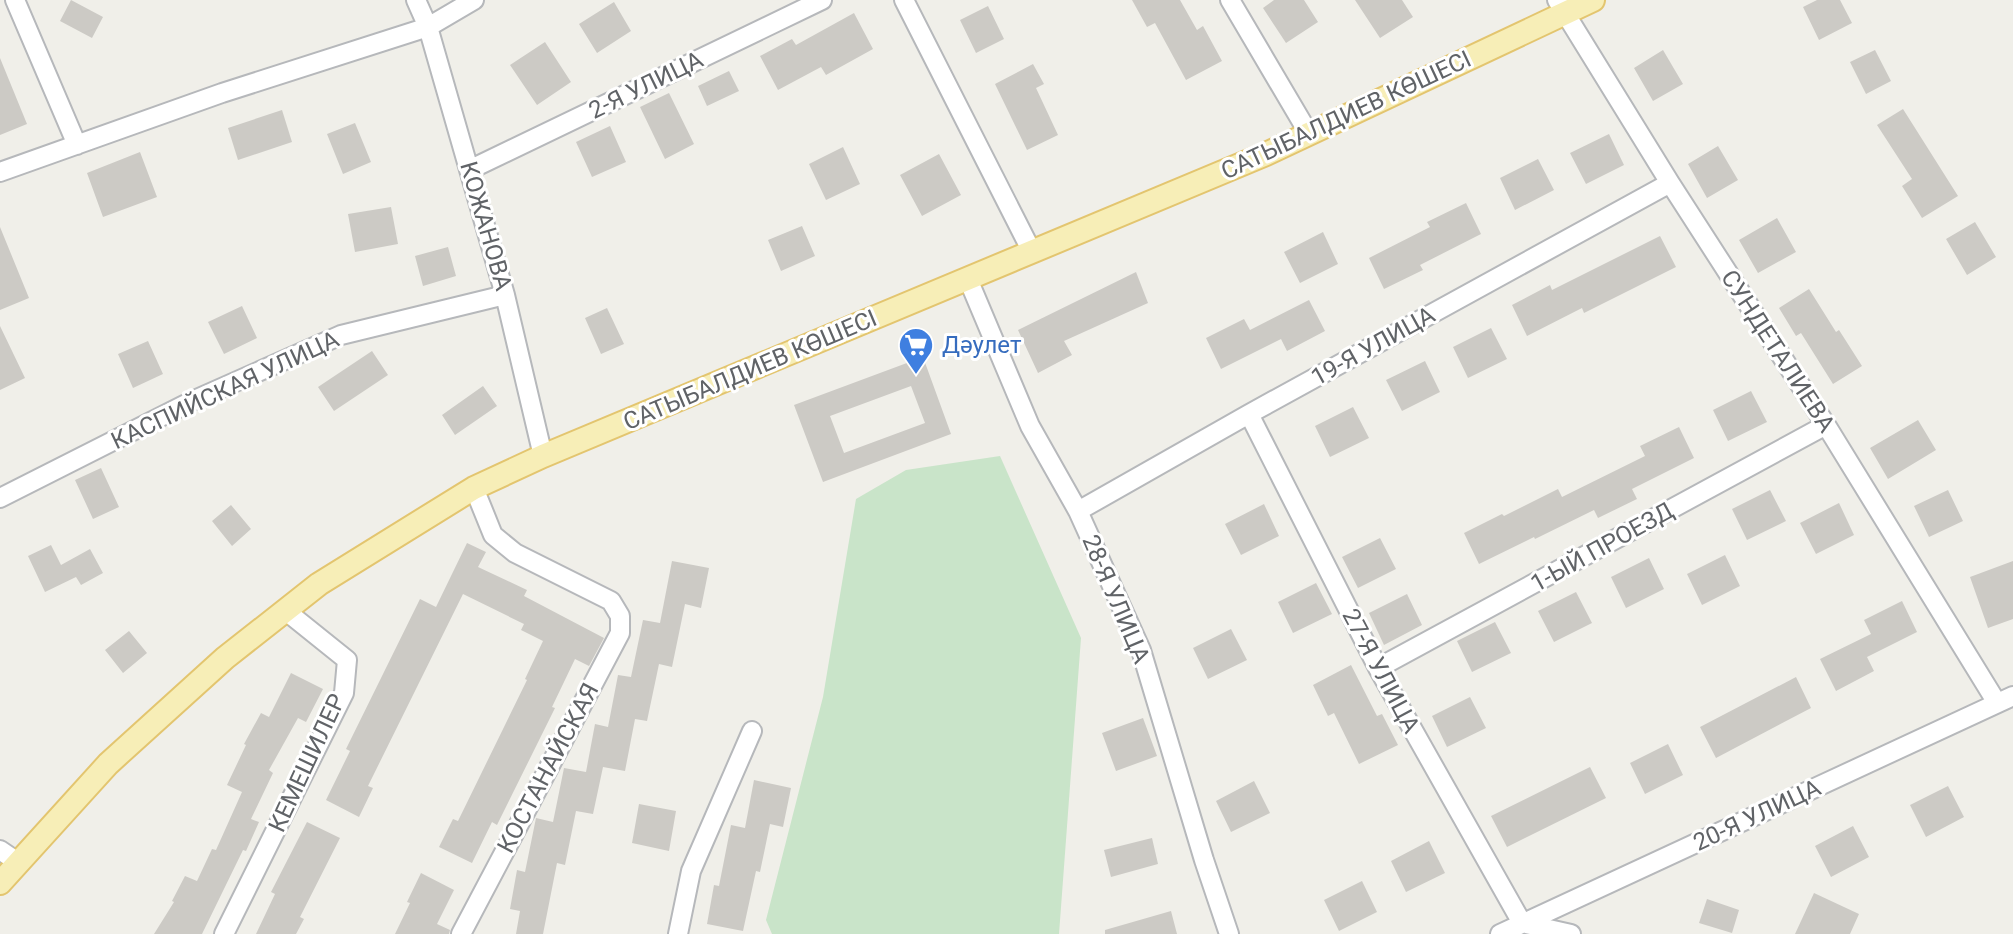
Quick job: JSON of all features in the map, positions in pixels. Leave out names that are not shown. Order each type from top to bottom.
[{"type":"main road","name":"САТЫБАЛДИЕВ КӨШЕСІ","points":[[0,883],[108,764],[225,658],[319,584],[474,488],[543,456],[1266,154],[1562,7],[1593,0]]},
{"type":"street","points":[[15,0],[77,145]]},
{"type":"street","name":"КОЖАНОВА","points":[[416,0],[428,27],[505,295],[543,456]]},
{"type":"street","points":[[0,172],[222,93],[428,27],[474,0]]},
{"type":"street","name":"2-Я УЛИЦА","points":[[469,170],[822,0]]},
{"type":"street","points":[[904,0],[1032,252]]},
{"type":"street","points":[[1230,0],[1309,134]]},
{"type":"street","name":"СУНДЕТАЛИЕВА","points":[[1562,7],[1670,183],[2005,699]]},
{"type":"street","name":"19-Я УЛИЦА","points":[[1078,511],[1670,183]]},
{"type":"street","name":"28-Я УЛИЦА","points":[[968,279],[1030,426],[1078,511],[1141,650],[1229,934]]},
{"type":"street","name":"КАСПИЙСКАЯ УЛИЦА","points":[[0,498],[190,402],[341,335],[505,295]]},
{"type":"street","name":"27-Я УЛИЦА","points":[[1249,414],[1378,668],[1520,929]]},
{"type":"street","name":"1-ЫЙ ПРОЕЗД","points":[[1378,668],[1826,425]]},
{"type":"street","name":"КОСТАНАЙСКАЯ","points":[[461,934],[620,633],[620,616],[611,601],[515,553],[493,535],[474,488]]},
{"type":"street","name":"КЕМЕШИЛЕР","points":[[224,934],[344,693],[347,660],[286,611]]},
{"type":"street","name":"20-Я УЛИЦА","points":[[1500,934],[1520,929],[2005,699]]},
{"type":"street","points":[[678,934],[691,871],[752,731]]},
{"type":"street","points":[[0,850],[19,863]]},
{"type":"street","points":[[1520,929],[1571,934]]},
{"type":"green space","points":[[1000,456],[1081,638],[1059,934],[772,934],[766,920],[823,697],[856,499],[906,470]]},
{"type":"building","points":[[71,0],[103,17],[92,38],[60,21]]},
{"type":"building","points":[[1132,0],[1180,0],[1197,30],[1203,26],[1222,61],[1186,80],[1155,23],[1147,27]]},
{"type":"building","points":[[1274,0],[1304,0],[1318,22],[1286,43],[1263,8]]},
{"type":"building","points":[[1355,0],[1402,0],[1413,17],[1380,38]]},
{"type":"building","points":[[1817,0],[1840,0],[1852,23],[1819,40],[1803,7]]},
{"type":"building","points":[[614,2],[631,31],[597,53],[579,24]]},
{"type":"building","points":[[988,6],[1004,39],[976,53],[960,20]]},
{"type":"building","points":[[854,13],[873,49],[826,75],[821,67],[778,90],[760,56],[792,39],[796,45]]},
{"type":"building","points":[[545,42],[571,82],[537,105],[510,65]]},
{"type":"building","points":[[1663,50],[1683,84],[1653,101],[1634,68]]},
{"type":"building","points":[[1875,50],[1891,81],[1866,94],[1850,62]]},
{"type":"building","points":[[0,58],[27,124],[0,135]]},
{"type":"building","points":[[1033,64],[1044,84],[1036,88],[1058,135],[1027,150],[995,84]]},
{"type":"building","points":[[729,71],[739,91],[707,106],[698,86]]},
{"type":"building","points":[[669,93],[694,144],[665,159],[640,107]]},
{"type":"building","points":[[1903,109],[1958,196],[1922,218],[1902,186],[1912,179],[1877,125]]},
{"type":"building","points":[[282,110],[292,142],[238,160],[228,128]]},
{"type":"building","points":[[355,123],[371,162],[343,174],[327,134]]},
{"type":"building","points":[[610,126],[626,162],[592,177],[576,142]]},
{"type":"building","points":[[1609,134],[1624,165],[1586,184],[1570,153]]},
{"type":"building","points":[[1718,146],[1738,180],[1707,198],[1688,164]]},
{"type":"building","points":[[843,147],[860,184],[826,200],[809,164]]},
{"type":"building","points":[[140,152],[157,197],[103,217],[87,173]]},
{"type":"building","points":[[939,154],[961,195],[922,216],[900,175]]},
{"type":"building","points":[[1538,159],[1554,190],[1515,210],[1500,178]]},
{"type":"building","points":[[1466,203],[1481,234],[1420,265],[1423,270],[1384,289],[1369,258],[1430,227],[1427,222]]},
{"type":"building","points":[[391,207],[398,244],[355,252],[348,214]]},
{"type":"building","points":[[1777,218],[1796,252],[1758,273],[1739,240]]},
{"type":"building","points":[[1975,222],[1996,257],[1967,275],[1946,239]]},
{"type":"building","points":[[802,226],[815,256],[781,271],[768,240]]},
{"type":"building","points":[[0,227],[29,298],[0,310]]},
{"type":"building","points":[[1323,232],[1338,264],[1300,283],[1284,252]]},
{"type":"building","points":[[1660,236],[1676,267],[1584,313],[1582,308],[1527,336],[1512,305],[1550,285],[1552,290]]},
{"type":"building","points":[[448,247],[456,276],[423,286],[415,256]]},
{"type":"building","points":[[1136,272],[1148,303],[1064,341],[1072,355],[1038,373],[1018,330]]},
{"type":"building","points":[[1809,289],[1862,366],[1833,384],[1801,333],[1796,336],[1779,308]]},
{"type":"building","points":[[1309,300],[1325,331],[1287,351],[1281,339],[1221,369],[1206,338],[1244,319],[1250,330]]},
{"type":"building","points":[[242,306],[257,338],[224,354],[208,322]]},
{"type":"building","points":[[607,308],[624,344],[601,354],[585,318]]},
{"type":"building","points":[[0,326],[25,378],[0,390]]},
{"type":"building","points":[[1491,328],[1507,359],[1468,378],[1453,347]]},
{"type":"building","points":[[148,341],[163,374],[133,388],[118,354]]},
{"type":"building","points":[[372,351],[388,375],[334,411],[318,387]]},
{"type":"building","points":[[923,357],[951,434],[823,482],[794,405]],"holes":[[[911,386],[925,423],[844,453],[830,416]]]},
{"type":"building","points":[[1425,361],[1440,392],[1402,411],[1386,380]]},
{"type":"building","points":[[483,386],[497,406],[455,435],[442,415]]},
{"type":"building","points":[[1751,391],[1767,422],[1728,441],[1713,410]]},
{"type":"building","points":[[1353,407],[1369,438],[1330,457],[1315,426]]},
{"type":"building","points":[[1918,420],[1936,450],[1888,479],[1870,448]]},
{"type":"building","points":[[1679,427],[1694,458],[1632,489],[1637,499],[1598,518],[1594,510],[1479,564],[1464,533],[1558,489],[1562,497],[1645,456],[1640,446]]},
{"type":"building","points":[[101,468],[119,507],[93,519],[75,480]]},
{"type":"building","points":[[1770,490],[1786,521],[1747,540],[1732,509]]},
{"type":"building","points":[[1948,490],[1963,521],[1929,537],[1914,506]]},
{"type":"building","points":[[1839,503],[1854,535],[1816,554],[1800,523]]},
{"type":"building","points":[[1264,504],[1279,536],[1241,555],[1225,524]]},
{"type":"building","points":[[231,505],[251,529],[232,546],[212,521]]},
{"type":"building","points":[[1380,538],[1396,569],[1358,588],[1342,557]]},
{"type":"building","points":[[467,543],[486,552],[478,567],[527,590],[524,596],[604,638],[589,666],[575,659],[552,707],[555,708],[497,825],[492,822],[472,863],[439,847],[453,819],[458,821],[543,641],[521,630],[524,624],[463,594],[368,786],[373,788],[359,817],[326,800],[350,751],[346,749],[420,599],[436,607]]},
{"type":"building","points":[[51,545],[61,565],[90,549],[103,573],[81,585],[76,577],[45,592],[28,556]]},
{"type":"building","points":[[1725,555],[1740,586],[1702,605],[1687,574]]},
{"type":"building","points":[[1649,558],[1664,589],[1626,608],[1611,577]]},
{"type":"building","points":[[672,561],[709,568],[701,608],[685,604],[672,667],[659,664],[647,721],[635,719],[625,771],[603,767],[593,814],[576,811],[565,865],[557,863],[543,934],[516,934],[520,911],[510,909],[517,870],[525,872],[536,818],[553,822],[564,768],[586,772],[595,724],[608,727],[618,675],[631,677],[643,620],[660,623]]},
{"type":"building","points":[[2013,561],[2013,619],[1988,628],[1970,577]]},
{"type":"building","points":[[1316,583],[1332,614],[1293,633],[1278,602]]},
{"type":"building","points":[[1576,592],[1592,623],[1554,642],[1538,611]]},
{"type":"building","points":[[1407,594],[1422,625],[1384,645],[1369,613]]},
{"type":"building","points":[[1902,601],[1917,632],[1867,657],[1874,671],[1836,691],[1820,659],[1871,634],[1864,620]]},
{"type":"building","points":[[1495,622],[1511,653],[1472,672],[1457,641]]},
{"type":"building","points":[[1231,629],[1247,660],[1208,679],[1193,648]]},
{"type":"building","points":[[129,631],[147,653],[123,673],[105,650]]},
{"type":"building","points":[[1351,665],[1377,716],[1382,714],[1398,745],[1359,764],[1334,713],[1328,716],[1313,685]]},
{"type":"building","points":[[291,673],[323,689],[306,722],[298,718],[269,770],[273,773],[251,819],[259,822],[246,851],[243,850],[202,934],[154,934],[174,902],[185,876],[197,881],[212,849],[216,850],[242,792],[227,785],[244,744],[261,713],[269,717]]},
{"type":"building","points":[[1796,677],[1811,708],[1716,758],[1700,727]]},
{"type":"building","points":[[1470,697],[1486,728],[1447,747],[1432,716]]},
{"type":"building","points":[[1143,718],[1157,756],[1116,771],[1102,733]]},
{"type":"building","points":[[1668,744],[1683,775],[1645,794],[1630,763]]},
{"type":"building","points":[[1590,767],[1606,798],[1507,847],[1491,816]]},
{"type":"building","points":[[754,780],[791,788],[783,827],[770,824],[743,931],[707,924],[714,885],[719,886],[731,825],[745,828]]},
{"type":"building","points":[[1254,781],[1270,813],[1231,832],[1216,801]]},
{"type":"building","points":[[1948,786],[1964,817],[1926,837],[1910,805]]},
{"type":"building","points":[[639,804],[676,811],[669,851],[632,843]]},
{"type":"building","points":[[307,822],[340,838],[300,917],[304,919],[296,934],[256,934],[275,894],[271,892]]},
{"type":"building","points":[[1853,826],[1869,857],[1831,877],[1815,846]]},
{"type":"building","points":[[1152,838],[1158,864],[1111,877],[1104,850]]},
{"type":"building","points":[[1429,841],[1445,873],[1406,892],[1391,861]]},
{"type":"building","points":[[421,873],[454,890],[437,924],[450,930],[449,934],[395,934]]},
{"type":"building","points":[[1362,881],[1377,912],[1339,931],[1324,900]]},
{"type":"building","points":[[1814,893],[1859,914],[1850,934],[1795,934]]},
{"type":"building","points":[[1707,899],[1739,910],[1732,933],[1699,923]]},
{"type":"building","points":[[1171,911],[1177,934],[1105,934],[1105,930]]},
{"type":"place","name":"Дәулет","points":[[916,376]]}]
